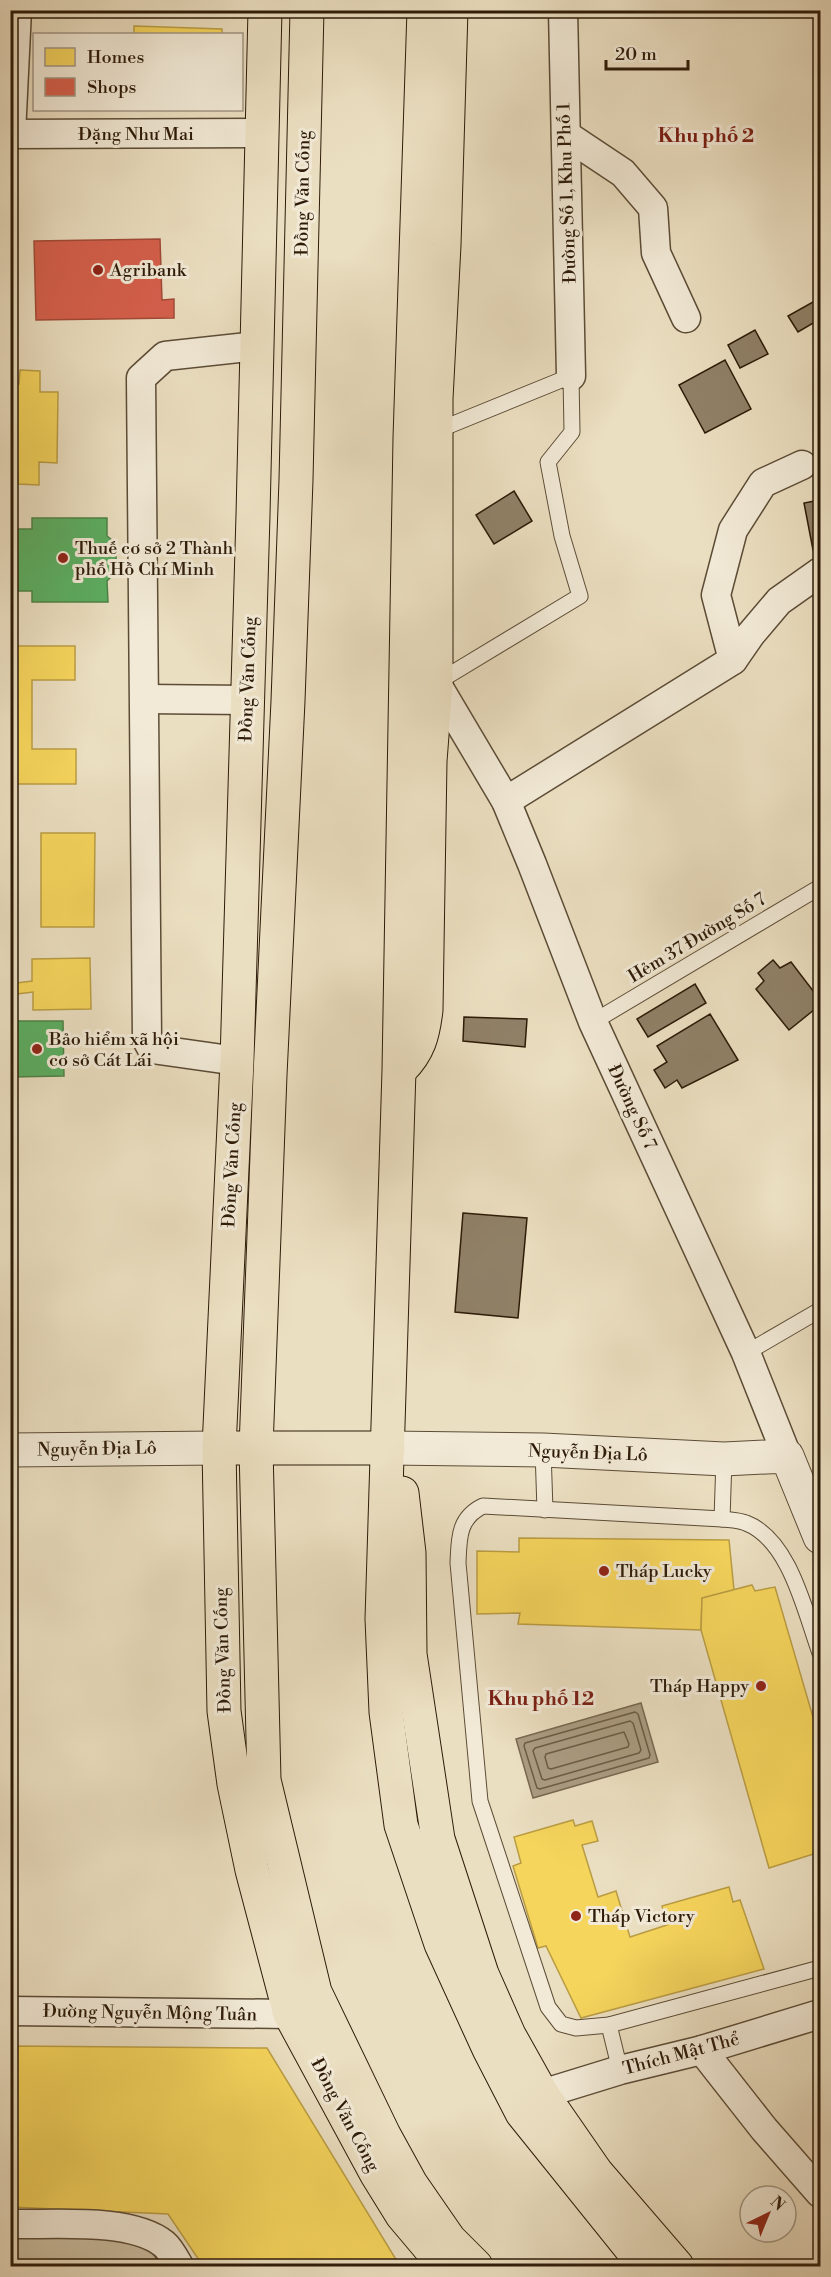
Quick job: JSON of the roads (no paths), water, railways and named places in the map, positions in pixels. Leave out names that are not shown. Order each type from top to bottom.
[{"type":"main road","name":"Đồng Văn Cống","points":[[265,10],[237,1061],[219,1448],[224,1711],[234,1784],[252,1870],[290,2014],[376,2173],[402,2215],[445,2266]]},
{"type":"main road","name":"Đồng Văn Cống","points":[[307,10],[288,701],[256,1448],[264,1780],[315,1992],[384,2135],[411,2184],[449,2239],[476,2266]]},
{"type":"main road","points":[[421,681],[410,438],[424,10]]},
{"type":"main road","points":[[451,10],[436,430],[399,1070],[382,1619],[386,1712],[401,1826],[441,1944],[489,2049],[522,2113],[633,2252],[649,2266]]},
{"type":"main road","points":[[257,346],[299,346]]},
{"type":"main road","points":[[248,700],[288,701]]},
{"type":"main road","points":[[237,1061],[271,1064]]},
{"type":"main road","points":[[219,1448],[388,1448]]},
{"type":"main road","points":[[388,1448],[405,1505],[410,1553],[410,1654],[438,1839],[482,1974],[509,2035],[542,2094],[596,2172],[678,2266]]},
{"type":"street","points":[[11,134],[17,10]]},
{"type":"street","name":"Đường Số 1, Khu Phố 1","points":[[563,10],[571,376]]},
{"type":"street","name":"Đặng Như Mai","points":[[11,134],[262,133]]},
{"type":"street","points":[[566,135],[623,173],[653,208],[656,253],[686,318]]},
{"type":"street","points":[[237,1061],[152,1049],[147,1040],[141,378],[165,356],[257,346]]},
{"type":"street","points":[[733,660],[716,595],[733,530],[763,483],[802,465]]},
{"type":"street","points":[[506,801],[733,660],[779,601],[820,572]]},
{"type":"street","name":"Đường Số 7","points":[[421,681],[506,801],[593,1022],[747,1353],[820,1537]]},
{"type":"street","points":[[145,699],[248,700]]},
{"type":"street","name":"Nguyễn Địa Lô","points":[[10,1449],[219,1448]]},
{"type":"street","name":"Nguyễn Địa Lô","points":[[388,1448],[543,1450],[724,1459],[787,1456]]},
{"type":"street","name":"Đường Nguyễn Mộng Tuân","points":[[10,2011],[290,2014]]},
{"type":"street","name":"Thích Mật Thể","points":[[542,2094],[620,2070],[702,2050],[820,2014]]},
{"type":"street","points":[[702,2050],[764,2129],[820,2193]]},
{"type":"street","points":[[10,2224],[106,2225],[138,2229],[165,2244],[179,2266]]},
{"type":"lane","points":[[421,681],[580,596],[562,536],[548,462],[572,432],[571,376],[436,430]]},
{"type":"lane","name":"Hẻm 37 Đường Số 7","points":[[593,1022],[820,887]]},
{"type":"lane","points":[[747,1353],[820,1310]]},
{"type":"lane","points":[[543,1450],[544,1510]]},
{"type":"lane","points":[[722,1518],[724,1459]]},
{"type":"lane","points":[[820,1653],[779,1550],[768,1538],[746,1523],[722,1518],[483,1506],[474,1510],[465,1520],[459,1532],[458,1563],[480,1801],[548,2007],[561,2024],[576,2028],[609,2025],[820,1968]]},
{"type":"lane","points":[[609,2025],[620,2070]]},
{"type":"water","points":[[641,1703],[658,1762],[533,1798],[516,1739]]},
{"type":"place","name":"Agribank","points":[[98,270]]},
{"type":"place","name":"Thuế cơ sở 2 Thành phố Hồ Chí Minh","points":[[63,558]]},
{"type":"place","name":"Bảo hiểm xã hội cơ sở Cát Lái","points":[[37,1049]]},
{"type":"place","name":"Tháp Lucky","points":[[604,1571]]},
{"type":"place","name":"Tháp Happy","points":[[761,1686]]},
{"type":"place","name":"Tháp Victory","points":[[576,1916]]},
{"type":"district","name":"Khu phố 2","points":[[706,136]]},
{"type":"district","name":"Khu phố 12","points":[[541,1699]]}]
